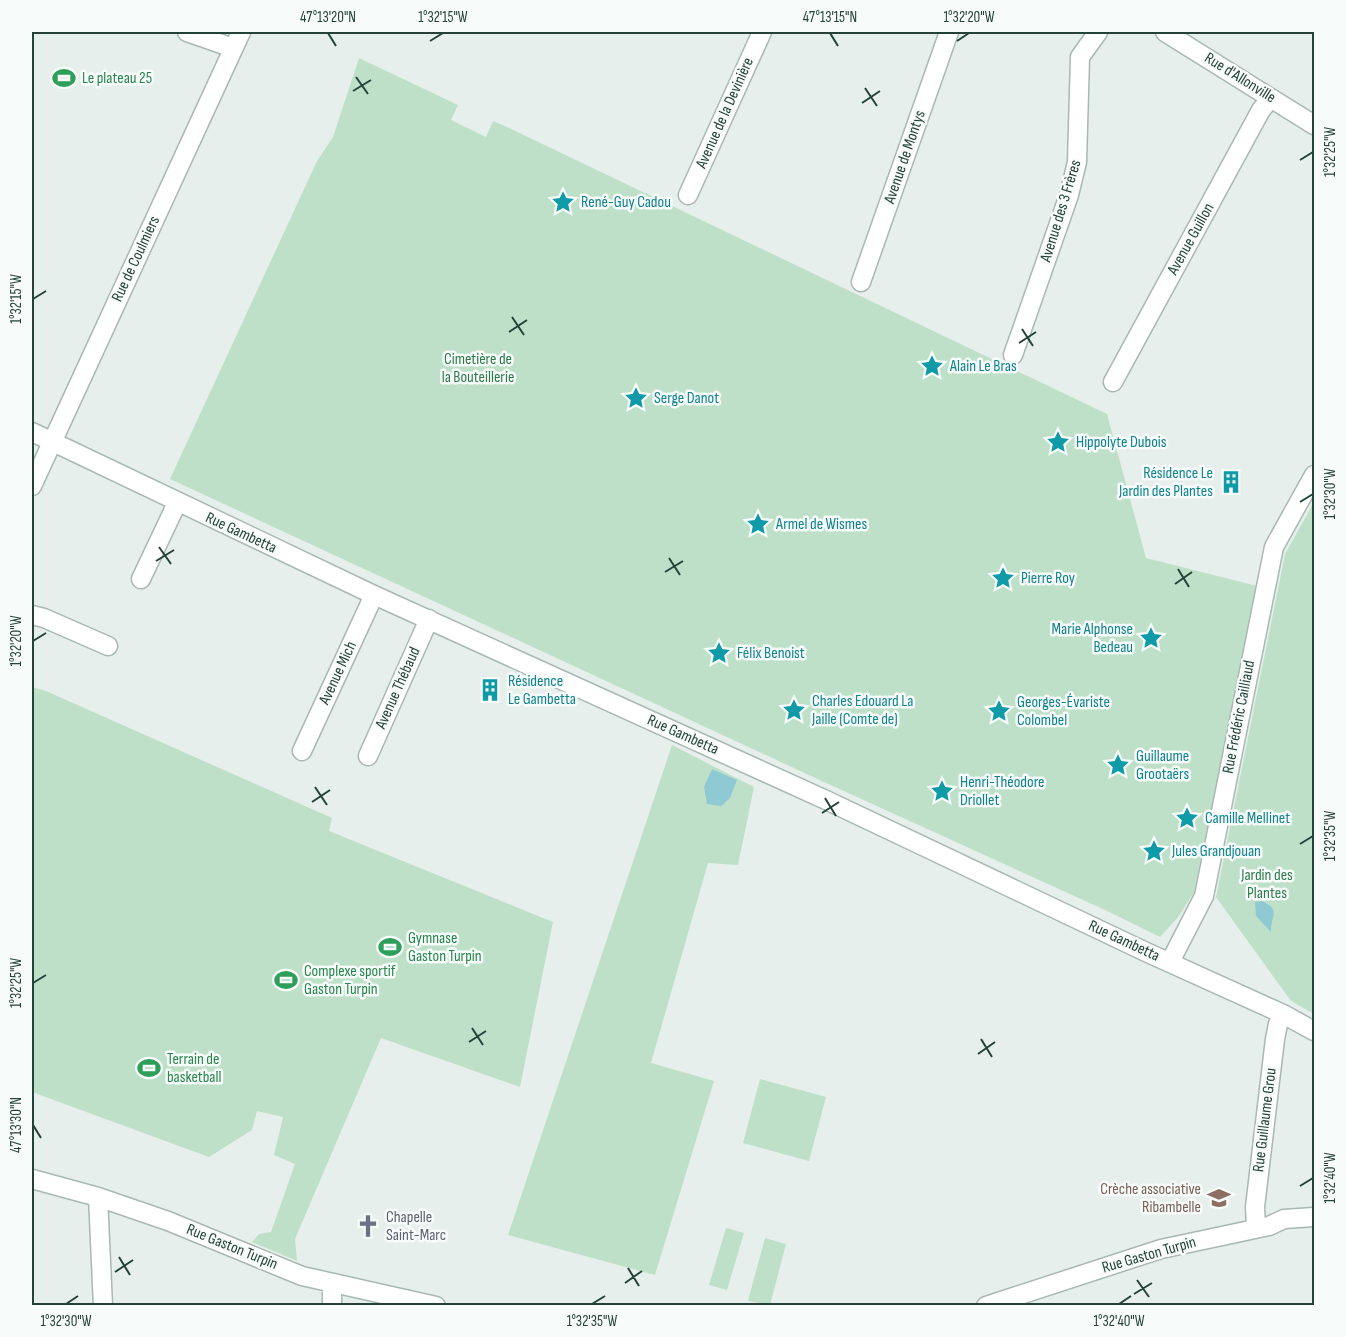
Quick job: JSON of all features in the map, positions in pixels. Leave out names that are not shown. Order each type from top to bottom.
[{"type":"street","points":[[187,32],[237,40]]},
{"type":"street","name":"Avenue de la Devinière","points":[[688,195],[762,32]]},
{"type":"street","name":"Avenue de Montys","points":[[861,282],[949,32]]},
{"type":"street","name":"Avenue des 3 Frères","points":[[1013,355],[1069,195],[1077,162],[1080,57],[1098,32]]},
{"type":"street","name":"Rue d'Allonville","points":[[1165,32],[1314,125]]},
{"type":"street","name":"Rue de Coulmiers","points":[[32,486],[237,40]]},
{"type":"street","name":"Avenue Guillon","points":[[1113,382],[1257,118],[1271,98]]},
{"type":"street","name":"Rue Gambetta","points":[[32,432],[177,503],[826,800],[1283,1014],[1314,1031]]},
{"type":"street","name":"Rue Frédéric Cailliaud","points":[[1170,962],[1204,896],[1274,547],[1314,475]]},
{"type":"street","points":[[141,579],[177,503]]},
{"type":"street","name":"Avenue Mich","points":[[302,751],[374,595]]},
{"type":"street","points":[[32,615],[108,646]]},
{"type":"street","name":"Avenue Thébaud","points":[[368,756],[429,619]]},
{"type":"street","name":"Rue Guillaume Grou","points":[[1256,1227],[1255,1207],[1274,1050],[1278,1024],[1283,1014]]},
{"type":"street","name":"Rue Gaston Turpin","points":[[32,1179],[98,1197],[168,1221],[302,1276],[436,1305]]},
{"type":"street","points":[[98,1197],[103,1305]]},
{"type":"street","name":"Rue Gaston Turpin","points":[[986,1305],[1161,1249],[1269,1226],[1284,1219],[1314,1216]]},
{"type":"street","points":[[332,1283],[332,1305]]},
{"type":"green space","name":"Cimetière de la Bouteillerie","points":[[359,58],[458,105],[451,120],[486,137],[493,121],[507,127],[1107,414],[1146,558],[1257,586],[1194,892],[1179,916],[1160,937],[170,479],[317,161],[333,137]]},
{"type":"green space","name":"Jardin des Plantes","points":[[1314,502],[1314,1014],[1291,1001],[1216,897],[1285,554]]},
{"type":"green space","name":"Complexe sportif Gaston Turpin","points":[[32,687],[46,691],[332,818],[329,831],[553,922],[520,1087],[381,1038],[295,1239],[297,1261],[252,1242],[259,1234],[271,1232],[295,1164],[274,1155],[283,1117],[257,1111],[252,1130],[209,1157],[32,1092]]},
{"type":"green space","points":[[672,745],[754,787],[738,865],[708,863],[651,1063],[714,1081],[655,1275],[508,1235]]},
{"type":"green space","points":[[760,1079],[826,1097],[809,1161],[743,1143]]},
{"type":"green space","points":[[726,1228],[744,1233],[727,1290],[709,1285]]},
{"type":"green space","points":[[765,1238],[786,1244],[770,1305],[748,1301]]},
{"type":"water","points":[[712,769],[737,780],[730,798],[721,806],[707,804],[704,787]]},
{"type":"water","points":[[1262,901],[1274,911],[1271,932],[1256,916],[1255,902]]},
{"type":"place","name":"Le plateau 25","points":[[64,78]]},
{"type":"place","name":"René-Guy Cadou","points":[[563,202]]},
{"type":"place","name":"Alain Le Bras","points":[[932,366]]},
{"type":"place","name":"Serge Danot","points":[[636,398]]},
{"type":"place","name":"Hippolyte Dubois","points":[[1058,442]]},
{"type":"place","name":"Résidence Le Jardin des Plantes","points":[[1231,482]]},
{"type":"place","name":"Armel de Wismes","points":[[758,524]]},
{"type":"place","name":"Pierre Roy","points":[[1003,578]]},
{"type":"place","name":"Marie Alphonse Bedeau","points":[[1151,638]]},
{"type":"place","name":"Félix Benoist","points":[[719,653]]},
{"type":"place","name":"Résidence Le Gambetta","points":[[490,690]]},
{"type":"place","name":"Charles Edouard La Jaille (Comte de)","points":[[794,710]]},
{"type":"place","name":"Georges-Évariste Colombel","points":[[999,711]]},
{"type":"place","name":"Guillaume Grootaërs","points":[[1118,765]]},
{"type":"place","name":"Henri-Théodore Driollet","points":[[942,791]]},
{"type":"place","name":"Camille Mellinet","points":[[1187,818]]},
{"type":"place","name":"Jules Grandjouan","points":[[1154,851]]},
{"type":"place","name":"Gymnase Gaston Turpin","points":[[390,947]]},
{"type":"place","name":"Complexe sportif Gaston Turpin","points":[[286,980]]},
{"type":"place","name":"Terrain de basketball","points":[[149,1068]]},
{"type":"place","name":"Crèche associative Ribambelle","points":[[1219,1198]]},
{"type":"place","name":"Chapelle Saint-Marc","points":[[368,1226]]}]
